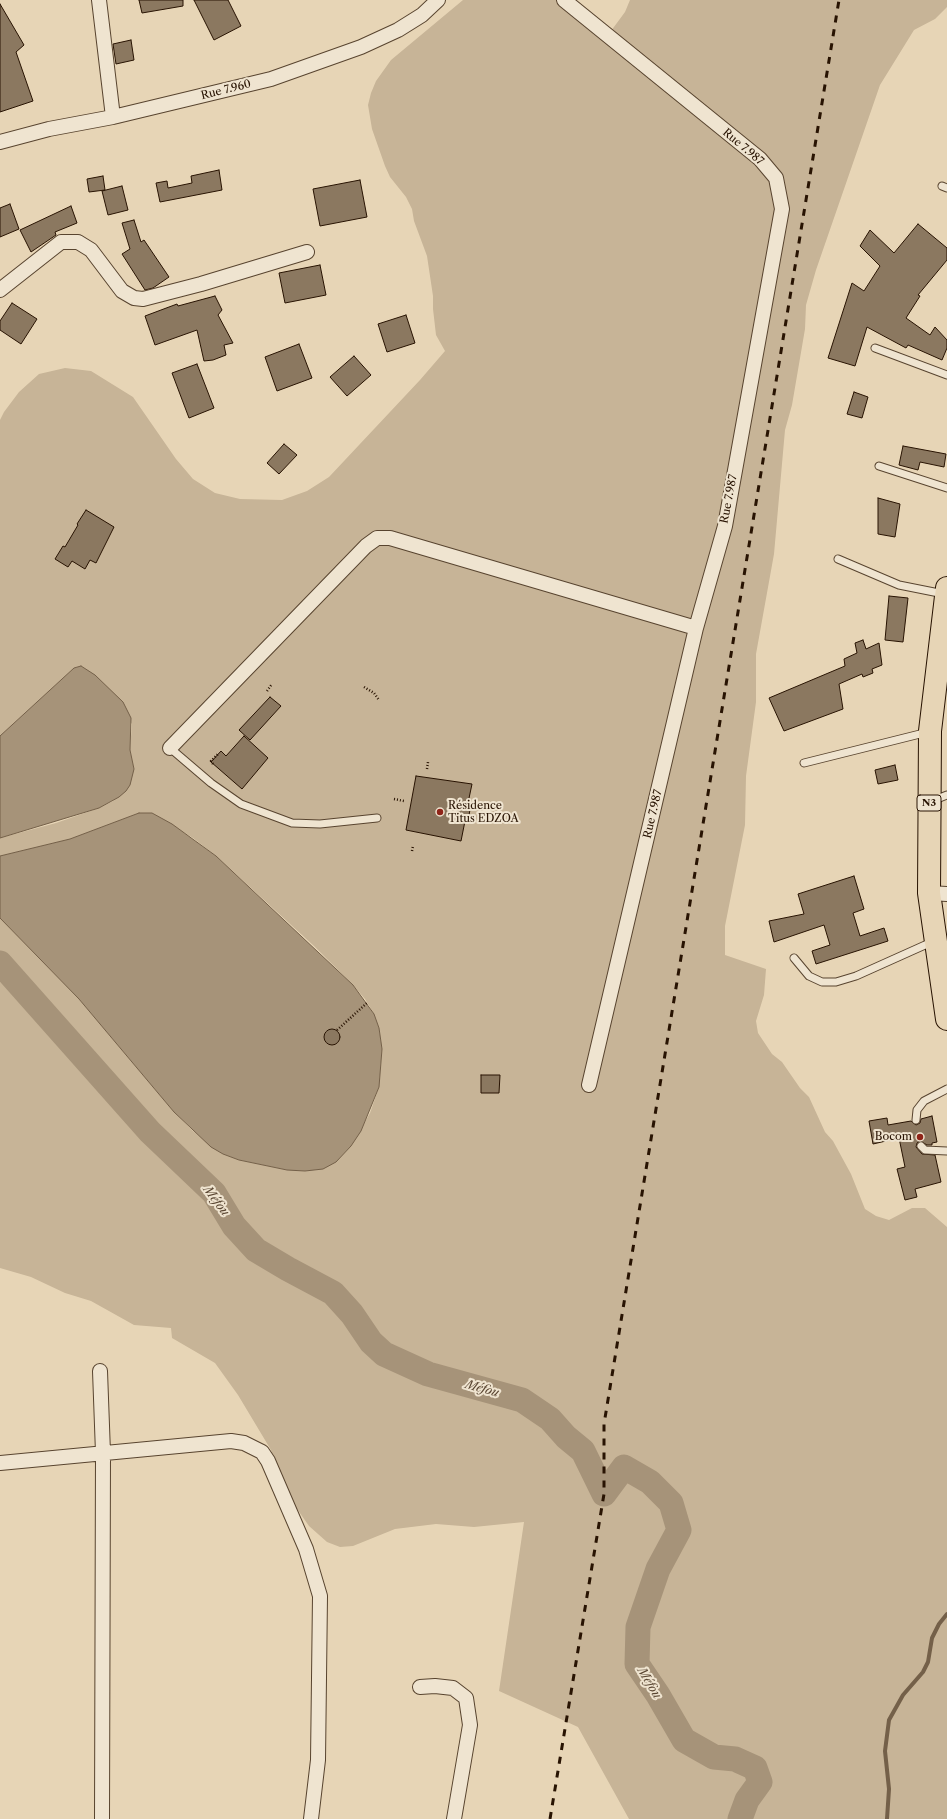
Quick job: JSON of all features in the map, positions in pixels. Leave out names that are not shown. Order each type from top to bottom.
[{"type":"highway","name":"N3","points":[[946,591],[930,731],[938,799],[938,894],[936,940],[947,1019]]},
{"type":"street","points":[[99,0],[113,117]]},
{"type":"street","name":"Rue 7.960","points":[[0,142],[49,129],[113,117],[271,79],[318,64],[398,30],[422,14],[438,0]]},
{"type":"street","name":"Rue 7.987","points":[[564,0],[760,159],[776,178],[782,209],[725,526],[696,628],[589,1085]]},
{"type":"street","points":[[0,290],[61,242],[78,242],[91,250],[122,291],[134,298],[143,299],[201,284],[307,252]]},
{"type":"street","points":[[170,748],[366,546],[377,538],[390,538],[696,628]]},
{"type":"street","points":[[100,1371],[103,1453],[102,1819]]},
{"type":"street","points":[[0,1463],[231,1441],[244,1443],[262,1452],[268,1460],[306,1549],[320,1596],[318,1760],[311,1819]]},
{"type":"street","points":[[420,1687],[435,1686],[453,1688],[466,1698],[470,1725],[454,1819]]},
{"type":"lane","points":[[875,348],[947,375]]},
{"type":"lane","points":[[879,466],[947,488]]},
{"type":"lane","points":[[838,559],[899,585],[946,591]]},
{"type":"lane","points":[[804,763],[930,731]]},
{"type":"lane","points":[[170,748],[211,783],[241,804],[285,821],[292,823],[320,824],[377,818]]},
{"type":"lane","points":[[794,958],[809,976],[822,982],[836,982],[856,976],[936,940]]},
{"type":"lane","points":[[916,1120],[917,1110],[924,1101],[947,1089]]},
{"type":"lane","points":[[921,1146],[925,1150],[947,1152]]},
{"type":"path","points":[[267,691],[272,684]]},
{"type":"path","points":[[364,688],[374,693],[379,700]]},
{"type":"path","points":[[213,764],[210,761],[219,753]]},
{"type":"path","points":[[427,769],[428,762]]},
{"type":"path","points":[[394,799],[404,801]]},
{"type":"path","points":[[412,851],[413,846]]},
{"type":"path","points":[[337,1030],[367,1003]]},
{"type":"shaded area","points":[[463,0],[557,0],[600,38],[611,31],[625,12],[630,0],[947,0],[947,7],[935,19],[914,30],[880,85],[816,270],[806,305],[805,329],[792,405],[785,430],[774,554],[756,654],[756,702],[746,776],[745,825],[725,926],[725,955],[766,969],[764,995],[756,1021],[758,1033],[772,1054],[782,1062],[800,1088],[809,1097],[825,1132],[833,1141],[851,1174],[865,1209],[876,1216],[889,1220],[912,1208],[925,1208],[947,1227],[947,1819],[629,1819],[578,1727],[499,1691],[524,1522],[474,1527],[436,1524],[395,1529],[353,1546],[340,1547],[327,1542],[309,1526],[295,1506],[279,1474],[271,1450],[238,1395],[215,1363],[172,1338],[171,1328],[134,1325],[91,1301],[65,1293],[31,1277],[0,1268],[0,918],[79,999],[174,1112],[193,1131],[223,1154],[239,1160],[287,1170],[336,1162],[351,1146],[370,1113],[379,1087],[382,1050],[379,1028],[374,1014],[365,999],[314,946],[216,856],[193,838],[152,813],[139,813],[70,839],[0,856],[0,838],[56,823],[99,808],[113,801],[134,769],[130,750],[132,724],[81,666],[74,668],[0,736],[0,420],[19,392],[39,374],[65,368],[91,371],[133,397],[176,459],[193,479],[215,493],[240,499],[282,500],[307,491],[329,477],[420,380],[445,351],[436,335],[433,296],[427,256],[414,221],[412,209],[406,197],[390,177],[385,166],[372,129],[368,105],[376,81],[391,60]]},
{"type":"shaded area","points":[[81,666],[95,675],[123,702],[131,718],[130,750],[134,769],[130,785],[119,797],[99,808],[0,838],[0,736],[74,668]]},
{"type":"shaded area","points":[[139,813],[152,813],[172,824],[216,856],[353,985],[374,1014],[379,1028],[382,1049],[379,1087],[361,1131],[351,1146],[336,1162],[323,1169],[305,1171],[287,1170],[239,1160],[223,1154],[211,1147],[174,1112],[79,999],[0,918],[0,856],[70,839]]},
{"type":"pier","points":[[332,1029],[338,1031],[340,1037],[338,1043],[332,1045],[326,1043],[324,1037],[326,1031]]},
{"type":"building","points":[[139,0],[183,0],[183,6],[142,13]]},
{"type":"building","points":[[194,0],[228,0],[241,26],[214,40]]},
{"type":"building","points":[[0,4],[24,45],[16,52],[33,101],[0,112]]},
{"type":"building","points":[[131,40],[134,60],[116,64],[113,44]]},
{"type":"building","points":[[219,170],[222,190],[160,202],[156,183],[167,181],[168,188],[192,183],[191,176]]},
{"type":"building","points":[[103,176],[105,190],[89,192],[87,179]]},
{"type":"building","points":[[360,180],[367,217],[320,226],[313,189]]},
{"type":"building","points":[[122,186],[128,210],[108,215],[102,191]]},
{"type":"building","points":[[10,204],[19,229],[0,237],[0,208]]},
{"type":"building","points":[[71,206],[77,223],[55,232],[56,235],[31,252],[20,230]]},
{"type":"building","points":[[134,220],[141,242],[144,240],[169,277],[153,288],[145,290],[122,254],[130,249],[122,223]]},
{"type":"building","points":[[918,224],[947,248],[947,260],[918,295],[920,296],[906,318],[930,335],[935,327],[947,340],[947,348],[942,360],[908,345],[906,348],[867,327],[855,366],[828,358],[852,283],[864,291],[880,266],[860,246],[870,230],[894,253]]},
{"type":"building","points":[[320,265],[326,295],[285,303],[279,273]]},
{"type":"building","points":[[215,296],[222,310],[218,315],[233,343],[224,345],[226,355],[213,360],[204,361],[197,330],[155,345],[145,316],[177,304],[178,306]]},
{"type":"building","points":[[12,303],[37,319],[21,344],[0,330],[0,321]]},
{"type":"building","points":[[406,315],[415,343],[387,352],[378,324]]},
{"type":"building","points":[[299,344],[312,378],[277,391],[265,357]]},
{"type":"building","points":[[354,356],[371,375],[347,396],[330,377]]},
{"type":"building","points":[[197,364],[214,408],[189,418],[172,373]]},
{"type":"building","points":[[854,392],[868,397],[862,418],[847,414]]},
{"type":"building","points":[[284,444],[297,455],[279,474],[267,463]]},
{"type":"building","points":[[903,446],[946,454],[944,467],[920,462],[918,470],[899,465]]},
{"type":"building","points":[[878,498],[900,504],[895,537],[878,534]]},
{"type":"building","points":[[86,510],[114,527],[96,563],[90,560],[85,569],[72,561],[68,567],[55,559],[63,546],[65,547]]},
{"type":"building","points":[[889,596],[908,598],[903,642],[885,640]]},
{"type":"building","points":[[863,640],[866,649],[879,643],[882,665],[872,669],[873,673],[863,677],[862,674],[839,684],[843,709],[784,731],[769,698],[845,666],[844,659],[857,653],[855,643]]},
{"type":"building","points":[[270,697],[281,706],[250,740],[239,730]]},
{"type":"building","points":[[244,736],[268,758],[242,789],[211,762],[221,751],[226,756]]},
{"type":"building","points":[[895,765],[898,780],[878,784],[875,770]]},
{"type":"building","name":"Résidence Titus EDZOA","points":[[416,776],[472,784],[468,803],[471,804],[468,821],[465,821],[461,841],[406,830]]},
{"type":"building","points":[[854,876],[864,909],[853,913],[860,936],[884,928],[888,941],[816,964],[812,951],[830,945],[824,925],[774,942],[769,921],[804,914],[798,894]]},
{"type":"building","points":[[332,1029],[338,1031],[340,1037],[338,1043],[332,1045],[326,1043],[324,1037],[326,1031]]},
{"type":"building","points":[[481,1075],[500,1075],[499,1093],[481,1093]]},
{"type":"building","points":[[932,1116],[937,1142],[932,1143],[932,1145],[927,1145],[920,1141],[917,1143],[916,1147],[922,1154],[935,1155],[941,1182],[915,1189],[917,1197],[905,1200],[897,1169],[905,1167],[899,1138],[873,1144],[869,1121],[887,1118],[888,1125],[911,1121],[916,1125],[920,1123],[921,1119]]},
{"type":"waterway","name":"Méfou","points":[[0,963],[150,1132],[214,1193],[234,1226],[256,1250],[333,1293],[352,1314],[371,1342],[384,1354],[428,1374],[522,1400],[550,1419],[566,1437],[583,1451],[604,1494],[624,1467],[650,1482],[671,1503],[679,1530],[658,1569],[638,1627],[637,1664],[658,1695],[684,1740],[714,1757],[735,1759],[755,1768],[760,1782],[747,1800],[740,1819]]},
{"type":"waterway","points":[[887,1819],[889,1789],[885,1751],[889,1720],[903,1695],[923,1672],[928,1662],[932,1638],[939,1624],[947,1614]]},
{"type":"railway","points":[[550,1819],[604,1494],[604,1424],[839,0]]},
{"type":"place","name":"Résidence Titus EDZOA","points":[[440,812]]},
{"type":"place","name":"Bocom","points":[[920,1137]]}]
